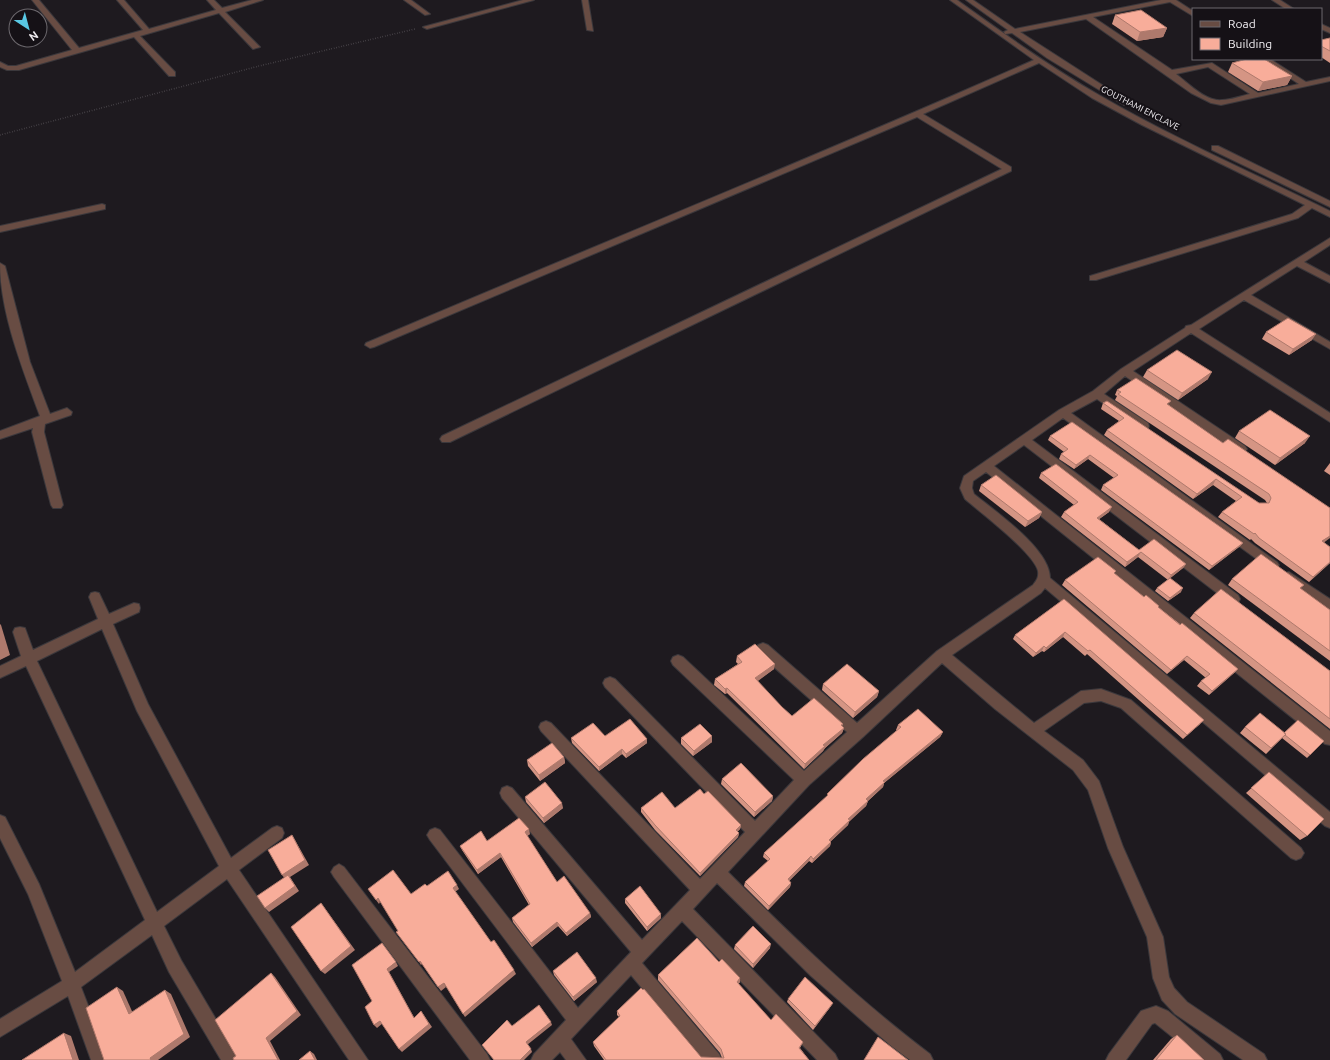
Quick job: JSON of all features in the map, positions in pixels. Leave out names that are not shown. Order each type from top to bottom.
[{"type":"street","points":[[35,0],[77,51]]},
{"type":"street","points":[[120,0],[147,31]]},
{"type":"street","points":[[210,0],[256,47]]},
{"type":"street","points":[[0,64],[7,68],[16,68],[260,0]]},
{"type":"street","points":[[407,0],[427,14]]},
{"type":"street","points":[[427,27],[531,0]]},
{"type":"street","points":[[585,0],[591,30]]},
{"type":"street","name":"GOUTHAMI ENCLAVE","points":[[953,0],[1095,96],[1126,113],[1330,214]]},
{"type":"street","name":"GOUTHAMI ENCLAVE","points":[[969,0],[1012,31],[1130,107],[1330,204]]},
{"type":"street","points":[[1000,33],[1171,0],[1192,13]]},
{"type":"street","points":[[1275,0],[1289,8]]},
{"type":"street","points":[[1087,16],[1170,73],[1204,99],[1212,102],[1221,103],[1330,79]]},
{"type":"street","points":[[135,34],[172,74]]},
{"type":"street","points":[[370,345],[538,273],[806,162],[1040,60]]},
{"type":"street","points":[[1267,60],[1306,85]]},
{"type":"street","points":[[1170,73],[1209,65],[1256,96]]},
{"type":"street","points":[[446,439],[1008,169],[917,114]]},
{"type":"street","points":[[1320,199],[1330,197]]},
{"type":"street","points":[[1093,278],[1295,216],[1311,205]]},
{"type":"street","points":[[0,229],[102,207]]},
{"type":"street","points":[[540,1060],[804,780],[858,733],[942,655],[1037,589],[1044,580],[1044,570],[1032,550],[969,496],[966,488],[968,479],[1063,413],[1098,394],[1125,371],[1190,328],[1245,296],[1330,241]]},
{"type":"street","points":[[1297,262],[1330,280]]},
{"type":"street","points":[[0,266],[25,362],[43,419],[38,432],[57,505]]},
{"type":"street","points":[[1245,296],[1330,346]]},
{"type":"street","points":[[1190,328],[1330,418]]},
{"type":"street","points":[[1125,371],[1251,455]]},
{"type":"street","points":[[1098,394],[1156,434]]},
{"type":"street","points":[[0,435],[67,412]]},
{"type":"street","points":[[1063,413],[1330,606]]},
{"type":"street","points":[[1025,440],[1241,604]]},
{"type":"street","points":[[986,466],[1330,739]]},
{"type":"street","points":[[1044,580],[1330,821]]},
{"type":"street","points":[[95,597],[142,707],[229,869],[359,1060]]},
{"type":"street","points":[[0,672],[134,608]]},
{"type":"street","points":[[20,632],[29,659],[175,966],[230,1060]]},
{"type":"street","points":[[763,649],[858,733]]},
{"type":"street","points":[[942,655],[1033,731],[1078,765],[1094,786],[1116,848],[1154,936],[1161,978],[1168,994],[1181,1008],[1258,1060]]},
{"type":"street","points":[[678,660],[804,780]]},
{"type":"street","points":[[610,683],[755,832]]},
{"type":"street","points":[[1033,731],[1081,697],[1101,695],[1126,704],[1296,853]]},
{"type":"street","points":[[546,727],[700,890]]},
{"type":"street","points":[[507,793],[636,958],[713,1060]]},
{"type":"street","points":[[0,822],[34,889],[72,984],[100,1060]]},
{"type":"street","points":[[0,1030],[72,984],[277,833]]},
{"type":"street","points":[[435,835],[577,1021]]},
{"type":"street","points":[[339,872],[481,1060]]},
{"type":"street","points":[[717,872],[844,996],[889,1034],[924,1060]]},
{"type":"street","points":[[682,909],[829,1060]]},
{"type":"street","points":[[1114,1060],[1147,1017],[1156,1014],[1162,1017],[1214,1060]]},
{"type":"street","points":[[560,1038],[577,1060]]},
{"type":"path","points":[[0,135],[267,63],[344,44],[427,27]]},
{"type":"building","points":[[1141,10],[1167,28],[1140,32],[1115,15]]},
{"type":"building","points":[[1330,38],[1330,51],[1322,47],[1322,40]]},
{"type":"building","points":[[1243,60],[1266,60],[1292,76],[1263,82],[1232,63]]},
{"type":"building","points":[[1288,318],[1316,334],[1293,349],[1266,332]]},
{"type":"building","points":[[1177,350],[1212,372],[1182,393],[1147,370]]},
{"type":"building","points":[[1136,378],[1171,401],[1167,404],[1223,443],[1228,439],[1330,508],[1330,536],[1322,541],[1330,547],[1330,562],[1313,577],[1259,538],[1255,533],[1254,534],[1222,512],[1242,497],[1216,479],[1197,494],[1107,430],[1124,418],[1103,403],[1107,401],[1259,503],[1269,503],[1271,498],[1269,494],[1118,394],[1121,392],[1117,390]]},
{"type":"building","points":[[1270,410],[1310,436],[1280,458],[1239,431]]},
{"type":"building","points":[[1072,422],[1243,543],[1212,566],[1103,485],[1118,475],[1090,455],[1076,465],[1061,454],[1068,449],[1050,436]]},
{"type":"building","points":[[1056,464],[1112,507],[1097,518],[1139,550],[1154,539],[1186,564],[1171,575],[1141,552],[1127,562],[1064,512],[1078,502],[1041,473]]},
{"type":"building","points":[[996,475],[1042,512],[1028,521],[981,485]]},
{"type":"building","points":[[1261,554],[1304,585],[1300,588],[1330,610],[1330,651],[1232,579]]},
{"type":"building","points":[[1098,557],[1116,571],[1114,573],[1144,597],[1146,595],[1180,625],[1182,623],[1238,669],[1212,691],[1201,681],[1210,674],[1187,656],[1171,670],[1065,580]]},
{"type":"building","points":[[1170,578],[1183,588],[1170,598],[1157,588]]},
{"type":"building","points":[[1221,589],[1330,671],[1330,719],[1194,613]]},
{"type":"building","points":[[1064,599],[1204,720],[1187,735],[1090,650],[1088,651],[1065,632],[1046,648],[1044,646],[1036,653],[1015,635]]},
{"type":"building","points":[[755,644],[775,664],[755,678],[782,707],[792,716],[814,698],[843,724],[841,725],[844,728],[823,745],[825,746],[805,764],[727,688],[725,689],[715,679],[742,662],[737,656]]},
{"type":"building","points":[[847,664],[879,691],[855,712],[823,684]]},
{"type":"building","points":[[918,709],[943,732],[883,781],[885,782],[866,799],[868,801],[848,819],[850,820],[829,840],[831,842],[813,859],[811,856],[788,879],[791,883],[769,906],[745,882],[770,859],[764,853],[828,795],[827,794],[863,759],[901,727],[898,725]]},
{"type":"building","points":[[1260,713],[1286,734],[1271,748],[1245,727]]},
{"type":"building","points":[[630,719],[647,739],[626,754],[622,749],[599,767],[571,738],[593,723],[605,736]]},
{"type":"building","points":[[1298,720],[1324,741],[1310,755],[1284,733]]},
{"type":"building","points":[[700,724],[712,736],[694,751],[681,738]]},
{"type":"building","points":[[552,743],[564,757],[539,775],[527,760]]},
{"type":"building","points":[[741,763],[773,796],[755,812],[722,779]]},
{"type":"building","points":[[1269,772],[1324,819],[1307,836],[1251,788]]},
{"type":"building","points":[[545,782],[562,803],[543,818],[525,797]]},
{"type":"building","points":[[700,789],[704,794],[708,791],[741,825],[736,830],[739,833],[700,873],[641,808],[662,792],[675,808]]},
{"type":"building","points":[[519,818],[529,829],[525,832],[557,882],[564,876],[590,913],[566,933],[557,922],[531,943],[512,918],[530,904],[500,853],[477,870],[460,846],[481,831],[487,841]]},
{"type":"building","points":[[292,835],[305,860],[282,875],[268,850]]},
{"type":"building","points":[[393,870],[411,894],[425,884],[427,886],[448,871],[457,885],[453,888],[491,942],[494,940],[514,970],[463,1014],[444,983],[438,987],[420,961],[419,962],[396,932],[398,931],[378,898],[376,900],[368,889]]},
{"type":"building","points":[[288,875],[295,886],[265,908],[257,896]]},
{"type":"building","points":[[640,886],[661,914],[647,927],[625,899]]},
{"type":"building","points":[[321,903],[351,946],[321,971],[291,927]]},
{"type":"building","points":[[753,926],[771,944],[753,964],[735,945]]},
{"type":"building","points":[[697,938],[719,962],[722,959],[740,978],[737,982],[771,1020],[776,1014],[803,1042],[799,1048],[809,1060],[606,1060],[593,1042],[620,1016],[617,1011],[641,988],[643,990],[644,989],[701,1057],[724,1058],[721,1049],[658,975]]},
{"type":"building","points":[[382,943],[396,962],[387,969],[414,1018],[421,1011],[429,1024],[399,1049],[380,1021],[374,1025],[365,1007],[372,1001],[352,965]]},
{"type":"building","points":[[577,952],[596,978],[573,997],[553,971]]},
{"type":"building","points":[[271,973],[297,1011],[266,1038],[278,1060],[234,1060],[233,1058],[236,1056],[215,1020]]},
{"type":"building","points":[[805,977],[833,1003],[815,1026],[788,999]]},
{"type":"building","points":[[117,987],[129,1014],[165,990],[184,1034],[150,1058],[151,1060],[104,1060],[86,1008]]},
{"type":"building","points":[[539,1005],[551,1022],[526,1042],[531,1049],[520,1060],[494,1060],[482,1045],[507,1020],[512,1026]]},
{"type":"building","points":[[64,1033],[73,1060],[22,1060]]},
{"type":"building","points":[[1177,1035],[1204,1060],[1156,1060]]},
{"type":"building","points":[[878,1037],[908,1060],[864,1060]]},
{"type":"building","points":[[310,1051],[315,1060],[299,1060]]}]
